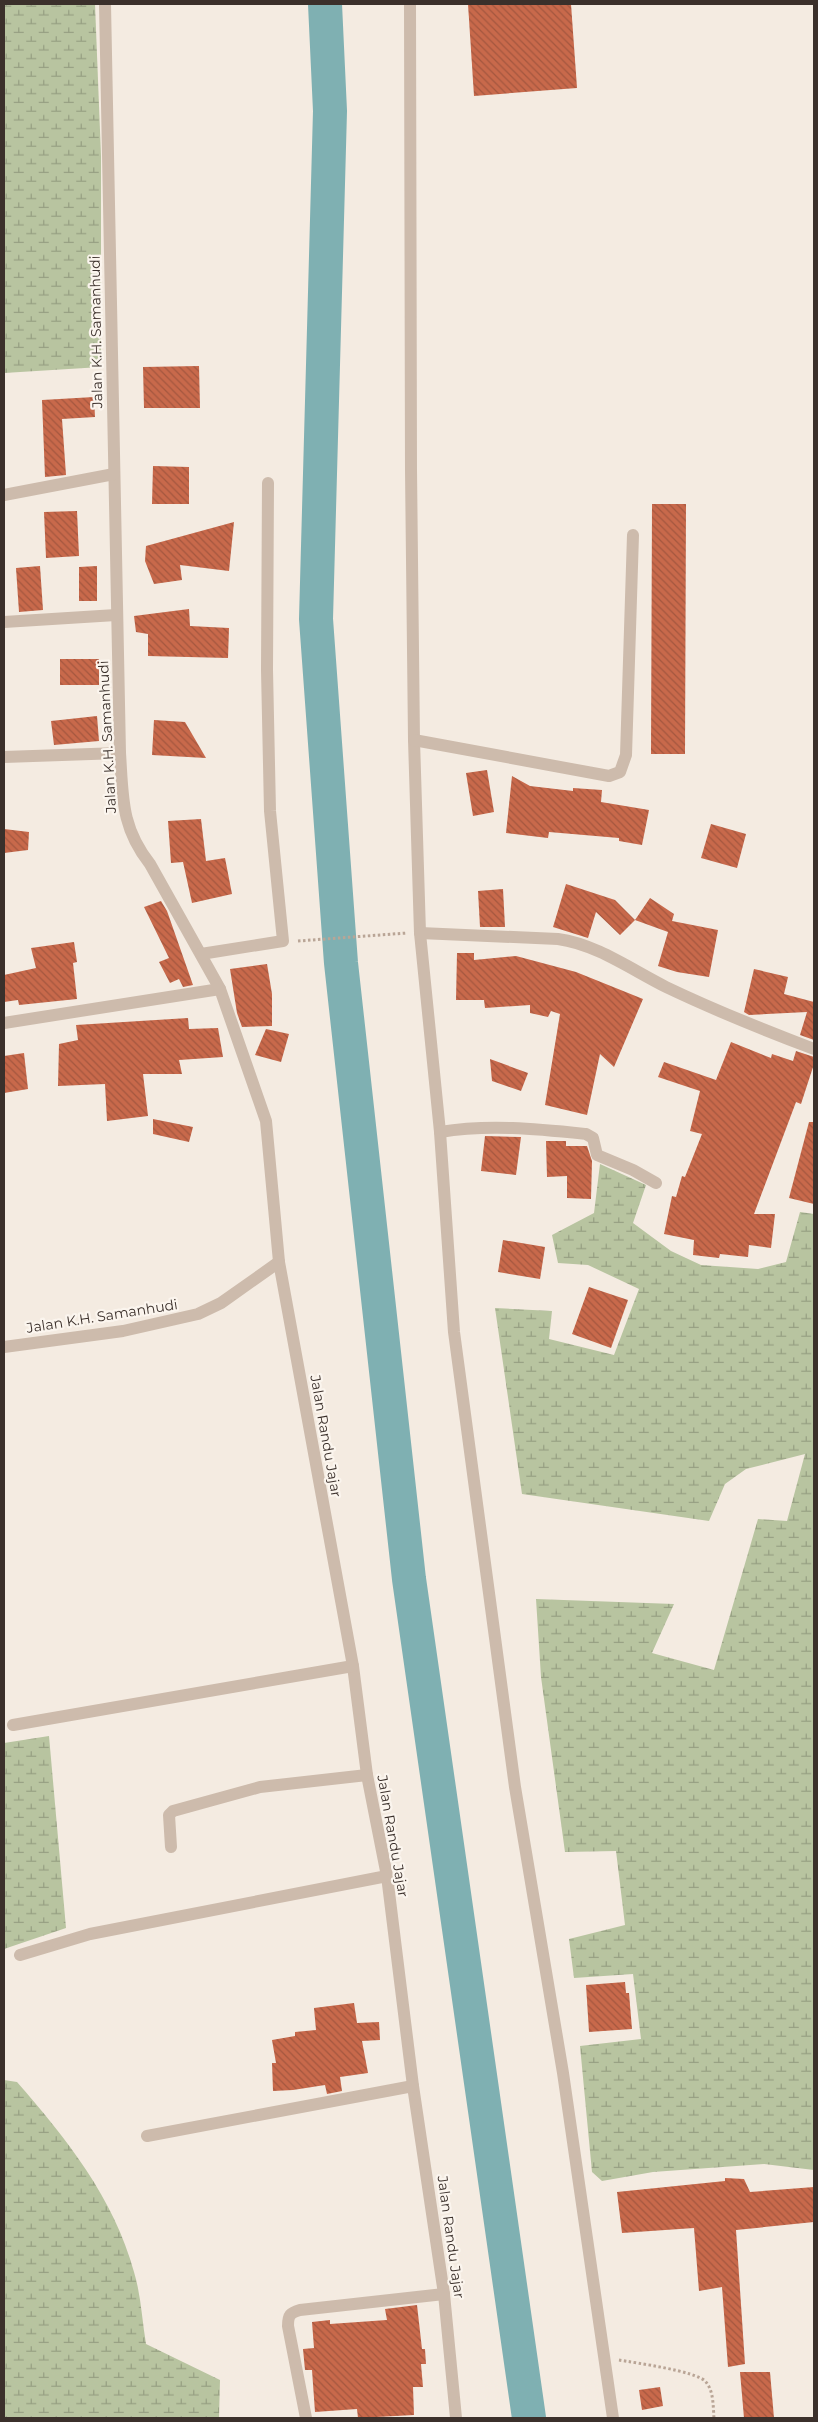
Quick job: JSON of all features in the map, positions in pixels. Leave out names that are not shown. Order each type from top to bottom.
[{"type":"street","name":"Jalan K.H. Samanhudi","points":[[4,1347],[123,1331],[198,1314],[221,1303],[279,1262],[266,1121],[220,989],[129,832],[125,810],[120,752],[116,615],[105,4]]},
{"type":"street","points":[[410,4],[414,740],[420,933],[440,1132],[454,1332],[514,1777],[563,2074],[606,2358],[613,2418]]},
{"type":"street","points":[[4,495],[114,474]]},
{"type":"street","points":[[201,954],[283,941],[270,811],[266,670],[268,483]]},
{"type":"street","points":[[414,740],[609,776],[620,772],[626,755],[633,535]]},
{"type":"street","points":[[4,622],[116,615]]},
{"type":"street","points":[[4,757],[120,752]]},
{"type":"street","points":[[420,933],[558,939],[578,942],[668,988],[748,1024],[814,1049]]},
{"type":"street","points":[[4,1023],[220,989]]},
{"type":"street","points":[[440,1132],[467,1128],[534,1127],[591,1135],[597,1155],[633,1170],[656,1183]]},
{"type":"street","name":"Jalan Randu Jajar","points":[[279,1262],[352,1666],[367,1774],[387,1876],[414,2086],[444,2294],[456,2418]]},
{"type":"street","points":[[13,1725],[352,1666]]},
{"type":"street","points":[[171,1847],[170,1812],[260,1787],[347,1778],[367,1774]]},
{"type":"street","points":[[20,1955],[90,1934],[387,1876]]},
{"type":"street","points":[[147,2136],[414,2086]]},
{"type":"street","points":[[306,2418],[288,2326],[291,2313],[444,2294]]},
{"type":"path","points":[[292,941],[394,933]]},
{"type":"path","points":[[606,2358],[688,2374],[704,2381],[709,2387],[714,2418]]},
{"type":"green space","points":[[4,4],[95,4],[101,156],[101,367],[4,373]]},
{"type":"green space","points":[[600,1164],[646,1185],[633,1223],[671,1251],[701,1265],[758,1269],[786,1262],[800,1212],[814,1214],[814,2170],[764,2164],[653,2172],[602,2181],[592,2172],[580,2046],[641,2039],[633,1974],[574,1978],[569,1939],[625,1925],[616,1851],[565,1852],[541,1677],[536,1599],[674,1604],[652,1653],[714,1670],[758,1519],[787,1521],[805,1454],[746,1469],[725,1484],[709,1521],[522,1494],[495,1308],[552,1311],[549,1339],[614,1355],[639,1289],[588,1265],[558,1263],[552,1235],[594,1213]]},
{"type":"green space","points":[[49,1736],[66,1928],[4,1949],[4,1743]]},
{"type":"green space","points":[[4,2080],[17,2082],[35,2103],[70,2147],[101,2194],[125,2245],[134,2272],[146,2344],[220,2380],[219,2418],[4,2418]]},
{"type":"building","points":[[468,4],[571,4],[577,88],[474,96]]},
{"type":"building","points":[[199,366],[200,408],[144,408],[143,367]]},
{"type":"building","points":[[94,397],[95,417],[62,419],[66,475],[45,477],[42,400]]},
{"type":"building","points":[[153,466],[189,467],[189,504],[152,504]]},
{"type":"building","points":[[652,504],[686,504],[685,754],[651,754]]},
{"type":"building","points":[[77,511],[79,556],[46,558],[44,512]]},
{"type":"building","points":[[234,522],[229,571],[180,565],[182,580],[154,584],[145,561],[146,546]]},
{"type":"building","points":[[40,566],[43,610],[19,612],[16,568]]},
{"type":"building","points":[[97,566],[97,601],[79,601],[79,567]]},
{"type":"building","points":[[189,609],[190,626],[229,628],[228,658],[148,656],[148,634],[136,632],[134,616]]},
{"type":"building","points":[[60,659],[99,659],[99,685],[60,685]]},
{"type":"building","points":[[97,716],[99,741],[54,745],[51,721]]},
{"type":"building","points":[[154,720],[185,722],[206,758],[152,755]]},
{"type":"building","points":[[487,770],[494,812],[473,816],[466,773]]},
{"type":"building","points":[[512,776],[530,786],[573,791],[573,788],[602,790],[601,802],[649,810],[642,845],[619,841],[619,838],[549,832],[548,838],[506,833]]},
{"type":"building","points":[[201,819],[206,861],[225,858],[232,894],[192,903],[183,862],[171,863],[168,821]]},
{"type":"building","points":[[711,824],[746,834],[737,868],[701,858]]},
{"type":"building","points":[[4,829],[29,832],[28,850],[4,853]]},
{"type":"building","points":[[566,884],[615,900],[635,920],[620,935],[596,912],[588,938],[553,927]]},
{"type":"building","points":[[503,889],[505,927],[480,927],[478,891]]},
{"type":"building","points":[[650,898],[674,914],[672,921],[718,930],[709,977],[677,972],[658,966],[668,932],[635,920]]},
{"type":"building","points":[[161,901],[167,911],[193,985],[183,987],[179,979],[170,983],[159,962],[169,958],[144,907]]},
{"type":"building","points":[[74,942],[77,962],[73,963],[77,999],[19,1005],[18,1000],[4,1002],[4,975],[36,968],[31,948]]},
{"type":"building","points":[[457,953],[474,953],[474,960],[516,956],[576,972],[643,999],[614,1067],[600,1054],[587,1115],[545,1105],[560,1014],[551,1011],[548,1017],[530,1013],[530,1005],[485,1008],[484,1000],[456,1000]]},
{"type":"building","points":[[267,964],[272,994],[272,1026],[242,1027],[237,1013],[230,969]]},
{"type":"building","points":[[754,969],[788,977],[784,994],[814,1002],[814,1040],[800,1035],[807,1012],[749,1015],[744,1012]]},
{"type":"building","points":[[188,1018],[189,1029],[218,1028],[223,1057],[179,1060],[182,1074],[143,1074],[148,1116],[107,1121],[105,1084],[58,1086],[59,1044],[78,1040],[76,1025]]},
{"type":"building","points":[[266,1029],[289,1034],[281,1062],[255,1055]]},
{"type":"building","points":[[731,1042],[771,1058],[772,1054],[793,1061],[796,1051],[814,1057],[814,1064],[801,1104],[796,1102],[754,1214],[775,1214],[771,1248],[749,1245],[748,1257],[720,1254],[719,1258],[693,1255],[694,1240],[664,1234],[672,1196],[676,1197],[682,1176],[685,1177],[702,1134],[690,1131],[700,1091],[658,1077],[664,1062],[716,1080]]},
{"type":"building","points":[[24,1053],[28,1089],[4,1093],[4,1056]]},
{"type":"building","points":[[490,1059],[528,1073],[521,1091],[492,1081]]},
{"type":"building","points":[[153,1119],[193,1127],[189,1142],[153,1134]]},
{"type":"building","points":[[809,1122],[814,1122],[814,1204],[789,1198]]},
{"type":"building","points":[[485,1136],[521,1137],[516,1175],[481,1171]]},
{"type":"building","points":[[546,1141],[566,1141],[566,1146],[587,1146],[592,1161],[591,1199],[567,1198],[567,1176],[547,1177]]},
{"type":"building","points":[[503,1240],[545,1247],[540,1279],[498,1272]]},
{"type":"building","points":[[589,1287],[628,1300],[611,1348],[572,1334]]},
{"type":"building","points":[[625,1982],[626,1993],[629,1993],[632,2029],[589,2032],[586,1985]]},
{"type":"building","points":[[354,2003],[357,2023],[379,2022],[380,2040],[362,2041],[368,2073],[340,2077],[342,2091],[327,2094],[325,2085],[273,2091],[272,2063],[276,2063],[272,2040],[295,2036],[295,2032],[316,2030],[314,2008]]},
{"type":"building","points":[[725,2178],[744,2179],[750,2192],[814,2187],[814,2222],[736,2230],[745,2364],[728,2367],[722,2287],[699,2291],[694,2228],[622,2233],[617,2192],[725,2181]]},
{"type":"building","points":[[417,2305],[422,2349],[425,2349],[426,2364],[421,2364],[423,2387],[413,2387],[414,2415],[358,2418],[357,2409],[315,2412],[312,2370],[305,2370],[303,2349],[314,2348],[312,2322],[330,2320],[330,2324],[387,2320],[385,2309]]},
{"type":"building","points":[[740,2372],[770,2372],[774,2418],[744,2418]]},
{"type":"building","points":[[660,2387],[663,2406],[642,2410],[639,2390]]},
{"type":"waterway","points":[[325,4],[330,111],[316,619],[341,963],[409,1579],[529,2418]]}]
